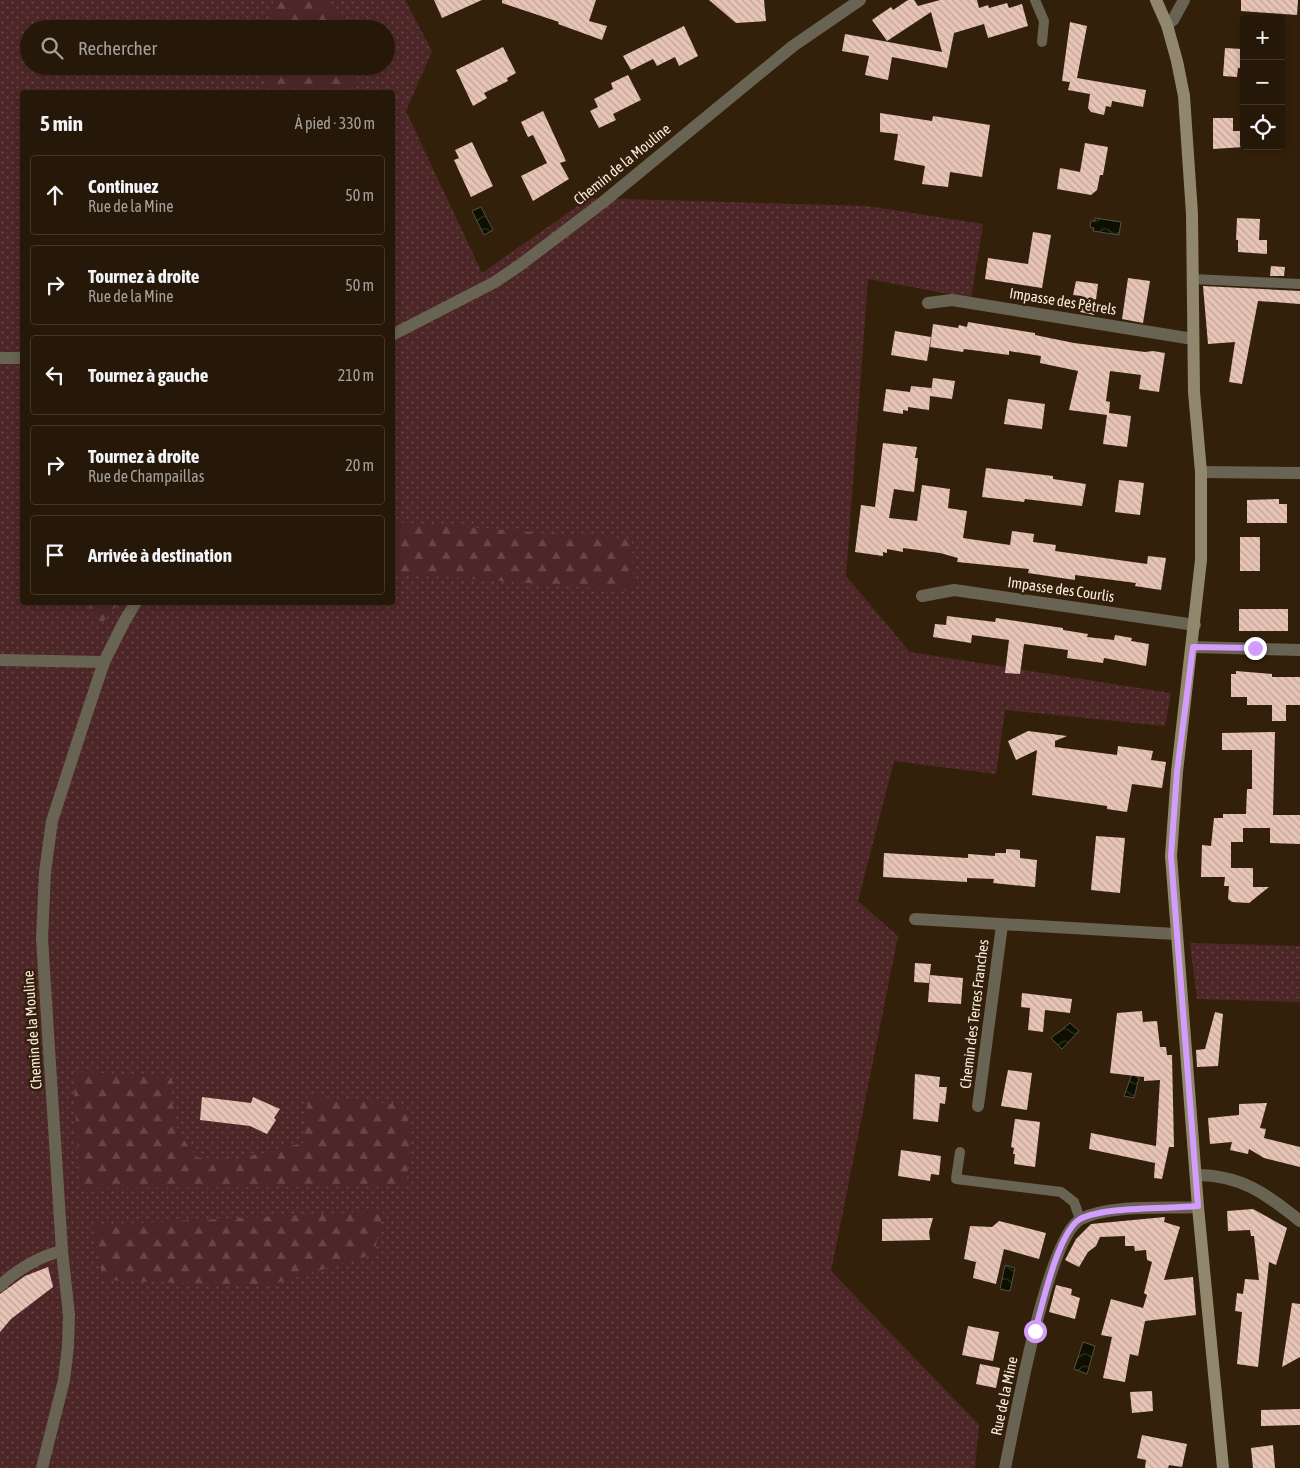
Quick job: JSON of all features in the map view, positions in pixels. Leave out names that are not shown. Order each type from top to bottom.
[{"type":"main road","points":[[1156,0],[1167,25],[1177,61],[1184,104],[1192,214],[1194,392],[1202,472],[1202,560],[1174,807],[1171,856],[1198,1206],[1223,1468]]},
{"type":"street","name":"Chemin de la Mouline","points":[[395,334],[487,287],[508,274],[602,202],[793,46],[860,0]]},
{"type":"street","points":[[1167,25],[1173,20],[1184,0]]},
{"type":"street","name":"Impasse des Pétrels","points":[[928,303],[952,300],[1193,339]]},
{"type":"street","points":[[0,358],[20,358]]},
{"type":"street","points":[[1202,472],[1300,473]]},
{"type":"street","name":"Impasse des Courlis","points":[[922,596],[954,590],[1195,625]]},
{"type":"street","name":"Chemin de la Mouline","points":[[42,1468],[64,1380],[69,1316],[62,1251],[42,939],[45,872],[58,798],[104,662],[134,605]]},
{"type":"street","points":[[1193,647],[1300,650]]},
{"type":"street","points":[[0,660],[104,662]]},
{"type":"street","name":"Chemin des Terres Franches","points":[[915,919],[1176,934]]},
{"type":"street","name":"Chemin des Terres Franches","points":[[978,1106],[1002,925]]},
{"type":"street","points":[[1196,1174],[1230,1178],[1246,1183],[1267,1195],[1300,1221]]},
{"type":"street","points":[[1080,1220],[1112,1211],[1198,1206]]},
{"type":"street","name":"Rue de la Mine","points":[[1005,1468],[1035,1331],[1053,1265],[1065,1238],[1080,1220]]},
{"type":"street","points":[[0,1286],[8,1278],[34,1262],[62,1251]]},
{"type":"lane","points":[[1035,0],[1044,21],[1042,42]]},
{"type":"lane","points":[[1192,279],[1300,284]]},
{"type":"lane","points":[[960,1152],[956,1179],[1061,1192],[1074,1202],[1080,1220]]},
{"type":"green space","points":[[0,0],[405,0],[432,51],[406,111],[482,273],[589,198],[867,206],[983,224],[971,298],[868,279],[846,576],[910,652],[1171,693],[1165,726],[1005,710],[996,774],[894,761],[858,901],[898,936],[831,1271],[979,1425],[975,1468],[0,1468]]},
{"type":"green space","points":[[273,0],[326,0],[340,20],[271,20]]},
{"type":"green space","points":[[265,75],[357,75],[356,90],[263,90]]},
{"type":"green space","points":[[395,522],[632,539],[634,591],[395,573]]},
{"type":"green space","points":[[90,605],[117,605],[102,623],[89,610]]},
{"type":"green space","points":[[1190,943],[1300,946],[1300,1002],[1197,999]]},
{"type":"green space","points":[[73,1071],[172,1078],[172,1100],[178,1132],[197,1158],[238,1159],[303,1143],[308,1096],[406,1105],[411,1141],[406,1186],[80,1188]]},
{"type":"green space","points":[[383,1211],[374,1254],[267,1286],[103,1280],[93,1225]]},
{"type":"water","points":[[481,207],[493,230],[484,235],[472,211]]},
{"type":"water","points":[[1095,218],[1121,222],[1119,235],[1093,231],[1094,228],[1090,227],[1091,221],[1095,221]]},
{"type":"water","points":[[1070,1023],[1079,1031],[1062,1049],[1051,1038]]},
{"type":"water","points":[[1132,1074],[1139,1078],[1134,1098],[1124,1096]]},
{"type":"water","points":[[1005,1265],[1015,1268],[1010,1291],[1000,1289]]},
{"type":"water","points":[[1083,1342],[1095,1346],[1087,1374],[1074,1369]]},
{"type":"building","points":[[434,0],[482,0],[442,18]]},
{"type":"building","points":[[502,0],[596,0],[589,21],[607,26],[602,40],[558,24],[559,22],[502,3]]},
{"type":"building","points":[[709,0],[764,0],[766,21],[736,23]]},
{"type":"building","points":[[908,0],[914,0],[918,6],[940,0],[977,0],[979,8],[988,5],[989,8],[1007,3],[1009,8],[1022,4],[1028,26],[988,38],[984,24],[954,33],[947,68],[892,57],[888,80],[865,75],[869,56],[842,51],[845,34],[942,52],[931,12],[887,41],[872,20],[891,7],[893,10]]},
{"type":"building","points":[[1241,0],[1298,0],[1297,15],[1241,11]]},
{"type":"building","points":[[1070,22],[1087,26],[1077,78],[1146,90],[1143,107],[1112,101],[1111,107],[1106,106],[1104,115],[1091,112],[1088,108],[1090,94],[1068,90],[1070,82],[1062,81]]},
{"type":"building","points":[[684,26],[698,56],[679,66],[675,57],[657,66],[653,59],[631,70],[623,56]]},
{"type":"building","points":[[503,47],[516,73],[507,78],[508,81],[484,93],[487,98],[473,106],[456,70]]},
{"type":"building","points":[[1225,48],[1240,49],[1240,68],[1238,68],[1237,77],[1223,76]]},
{"type":"building","points":[[628,75],[641,100],[613,114],[616,120],[599,128],[590,111],[598,107],[594,99],[613,89],[611,83]]},
{"type":"building","points":[[543,111],[566,161],[560,163],[569,179],[533,201],[521,176],[547,163],[533,135],[528,137],[521,122]]},
{"type":"building","points":[[880,113],[932,121],[933,116],[990,125],[982,177],[950,172],[948,187],[922,184],[925,166],[894,160],[898,134],[880,132]]},
{"type":"building","points":[[1213,118],[1233,118],[1233,131],[1240,131],[1240,147],[1213,149]]},
{"type":"building","points":[[472,142],[493,186],[471,197],[454,160],[459,158],[455,150]]},
{"type":"building","points":[[1085,143],[1108,147],[1103,175],[1100,175],[1097,190],[1091,195],[1057,189],[1060,168],[1080,172]]},
{"type":"building","points":[[1237,218],[1260,219],[1259,240],[1267,240],[1267,254],[1238,252],[1238,240],[1236,240]]},
{"type":"building","points":[[1033,232],[1051,235],[1042,288],[985,279],[988,258],[1028,264]]},
{"type":"building","points":[[1271,266],[1285,267],[1284,276],[1270,276]]},
{"type":"building","points":[[1128,278],[1150,281],[1143,323],[1122,319]]},
{"type":"building","points":[[1076,281],[1098,284],[1094,315],[1080,312],[1082,296],[1073,295]]},
{"type":"building","points":[[1203,286],[1300,291],[1300,304],[1258,301],[1242,384],[1229,382],[1235,342],[1208,344]]},
{"type":"building","points":[[968,322],[1035,333],[1035,335],[1074,343],[1165,353],[1159,392],[1139,389],[1141,375],[1110,371],[1106,401],[1110,402],[1109,413],[1131,416],[1127,447],[1103,444],[1107,415],[1069,410],[1078,371],[1040,363],[1041,356],[1009,351],[1009,355],[964,349],[963,352],[930,347],[933,324],[958,328],[959,325],[967,327]]},
{"type":"building","points":[[895,331],[931,337],[927,361],[891,355]]},
{"type":"building","points":[[933,378],[955,381],[952,399],[930,396],[929,410],[908,407],[908,411],[903,410],[903,414],[883,411],[886,389],[910,392],[911,386],[931,388],[931,392]]},
{"type":"building","points":[[1008,399],[1045,404],[1042,429],[1004,424]]},
{"type":"building","points":[[883,443],[917,447],[915,458],[918,458],[914,492],[894,489],[889,518],[917,521],[922,485],[950,489],[948,508],[967,511],[963,538],[1010,545],[1012,531],[1034,534],[1033,542],[1056,545],[1055,551],[1147,564],[1148,556],[1166,558],[1161,590],[1135,586],[1136,583],[1075,575],[1075,580],[1028,573],[1029,569],[957,562],[958,558],[940,553],[903,548],[903,552],[887,549],[887,553],[883,552],[883,556],[855,552],[861,505],[875,507]]},
{"type":"building","points":[[986,468],[1053,476],[1053,479],[1086,484],[1082,506],[1025,499],[1024,502],[982,497]]},
{"type":"building","points":[[1119,480],[1144,483],[1140,515],[1115,512]]},
{"type":"building","points":[[1279,499],[1279,504],[1287,504],[1287,523],[1247,523],[1247,500]]},
{"type":"building","points":[[1240,537],[1260,537],[1260,571],[1240,571]]},
{"type":"building","points":[[1239,609],[1288,609],[1288,631],[1239,631]]},
{"type":"building","points":[[947,616],[995,622],[996,618],[1063,628],[1063,630],[1088,634],[1087,637],[1114,640],[1115,635],[1132,638],[1131,641],[1149,644],[1146,666],[1104,658],[1103,663],[1067,658],[1068,650],[1024,644],[1020,674],[1005,673],[1009,640],[972,635],[971,643],[933,637],[935,624],[946,625]]},
{"type":"building","points":[[1236,671],[1272,674],[1272,677],[1300,677],[1300,705],[1286,705],[1286,721],[1272,721],[1272,705],[1247,705],[1247,697],[1231,697],[1231,674],[1236,674]]},
{"type":"building","points":[[1028,731],[1067,736],[1055,741],[1055,747],[1117,755],[1118,746],[1153,751],[1151,760],[1166,762],[1162,788],[1132,784],[1127,812],[1107,809],[1107,806],[1032,795],[1037,750],[1016,760],[1008,741]]},
{"type":"building","points":[[1275,732],[1273,815],[1300,815],[1300,844],[1270,843],[1270,828],[1243,828],[1243,842],[1231,842],[1231,868],[1253,868],[1253,887],[1269,887],[1249,903],[1232,902],[1228,899],[1229,886],[1224,886],[1225,877],[1201,877],[1202,845],[1211,846],[1214,818],[1223,818],[1223,814],[1246,814],[1247,789],[1252,789],[1252,750],[1222,750],[1222,733]]},
{"type":"building","points":[[1096,836],[1125,838],[1120,893],[1091,890]]},
{"type":"building","points":[[1006,849],[1020,850],[1020,858],[1037,860],[1035,887],[993,883],[994,879],[967,878],[967,882],[883,877],[884,853],[968,858],[968,854],[995,856],[995,853],[1006,853]]},
{"type":"building","points":[[915,963],[931,964],[929,983],[914,982]]},
{"type":"building","points":[[930,975],[963,978],[961,1004],[928,1002]]},
{"type":"building","points":[[1022,993],[1072,999],[1070,1013],[1045,1010],[1043,1032],[1028,1030],[1030,1008],[1021,1007]]},
{"type":"building","points":[[1142,1011],[1143,1022],[1157,1021],[1160,1047],[1166,1047],[1167,1055],[1172,1055],[1174,1147],[1169,1147],[1162,1179],[1154,1178],[1155,1163],[1089,1149],[1091,1133],[1156,1146],[1160,1080],[1144,1081],[1144,1077],[1110,1073],[1117,1013]]},
{"type":"building","points":[[1215,1012],[1223,1014],[1218,1066],[1197,1067],[1196,1050],[1205,1049]]},
{"type":"building","points":[[1008,1070],[1032,1073],[1027,1110],[1001,1106]]},
{"type":"building","points":[[915,1074],[940,1077],[939,1087],[947,1087],[945,1104],[940,1103],[938,1122],[913,1119]]},
{"type":"building","points":[[202,1097],[251,1103],[253,1097],[280,1109],[274,1118],[276,1120],[267,1134],[250,1126],[200,1120]]},
{"type":"building","points":[[1267,1103],[1260,1128],[1266,1129],[1264,1138],[1300,1147],[1300,1167],[1264,1158],[1249,1149],[1248,1154],[1230,1150],[1232,1142],[1210,1144],[1208,1118],[1239,1115],[1239,1104]]},
{"type":"building","points":[[1015,1119],[1040,1122],[1035,1167],[1014,1164],[1014,1148],[1011,1147]]},
{"type":"building","points":[[901,1150],[941,1156],[939,1175],[931,1174],[930,1181],[898,1176]]},
{"type":"building","points":[[1253,1209],[1287,1228],[1276,1265],[1269,1262],[1258,1367],[1237,1364],[1242,1312],[1235,1311],[1237,1293],[1243,1294],[1245,1279],[1259,1280],[1254,1236],[1251,1236],[1250,1230],[1228,1231],[1227,1211]]},
{"type":"building","points":[[1165,1217],[1164,1222],[1180,1227],[1164,1280],[1193,1277],[1196,1315],[1145,1321],[1138,1356],[1130,1354],[1125,1382],[1103,1378],[1112,1337],[1101,1335],[1111,1299],[1143,1308],[1147,1295],[1144,1293],[1152,1262],[1147,1260],[1146,1250],[1135,1251],[1134,1246],[1125,1246],[1125,1236],[1100,1237],[1096,1246],[1088,1252],[1079,1267],[1065,1260],[1076,1239],[1091,1224]]},
{"type":"building","points":[[933,1218],[929,1232],[930,1240],[882,1241],[882,1219]]},
{"type":"building","points":[[999,1221],[1046,1233],[1039,1259],[1004,1249],[996,1284],[973,1278],[976,1262],[964,1259],[970,1226],[992,1227]]},
{"type":"building","points":[[48,1267],[53,1287],[11,1319],[0,1332],[0,1294],[25,1276]]},
{"type":"building","points":[[1056,1285],[1072,1289],[1071,1295],[1080,1298],[1075,1319],[1049,1312]]},
{"type":"building","points":[[1292,1303],[1300,1304],[1300,1357],[1282,1367]]},
{"type":"building","points":[[968,1326],[999,1332],[993,1361],[962,1355]]},
{"type":"building","points":[[980,1364],[1000,1368],[996,1388],[976,1384]]},
{"type":"building","points":[[1152,1391],[1153,1411],[1132,1413],[1130,1392]]},
{"type":"building","points":[[1300,1409],[1300,1425],[1261,1426],[1261,1410]]},
{"type":"building","points":[[1142,1435],[1187,1444],[1182,1467],[1169,1465],[1168,1468],[1145,1468],[1146,1460],[1137,1458]]},
{"type":"building","points":[[1273,1445],[1275,1468],[1253,1468],[1251,1448]]},
{"type":"route","points":[[1035,1331],[1053,1265],[1065,1238],[1080,1220],[1112,1211],[1198,1206],[1171,856],[1177,772],[1193,647],[1255,648]]}]
